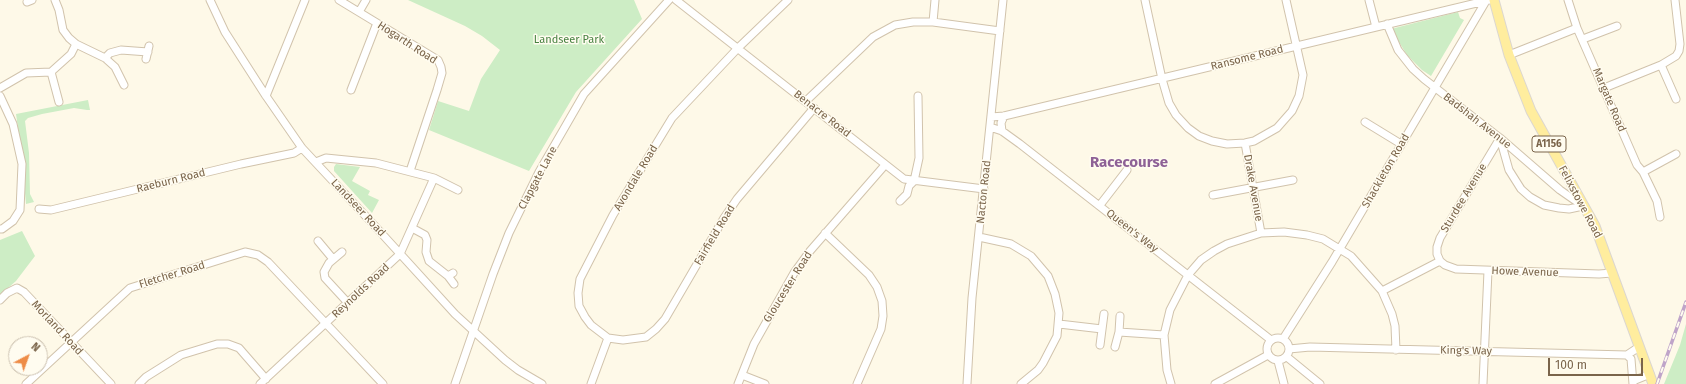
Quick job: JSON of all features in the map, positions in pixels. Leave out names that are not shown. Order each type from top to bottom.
[{"type":"main road","name":"Felixstowe Road","points":[[1490,0],[1531,112],[1595,226],[1651,379]]},
{"type":"street","points":[[55,0],[59,10],[63,30],[76,44],[104,58],[115,67],[124,85]]},
{"type":"street","name":"Landseer Road","points":[[210,0],[225,32],[266,96],[302,148],[473,332],[532,382],[542,384]]},
{"type":"street","points":[[266,96],[305,0]]},
{"type":"street","name":"Hogarth Road","points":[[339,0],[438,60],[441,67],[442,73],[437,90],[410,171]]},
{"type":"street","points":[[359,12],[366,0]]},
{"type":"street","name":"Clapgate Lane","points":[[454,384],[509,233],[539,172],[584,94],[669,0]]},
{"type":"street","name":"Benacre Road","points":[[676,0],[904,179],[984,190]]},
{"type":"street","name":"Avondale Road","points":[[608,338],[591,325],[585,317],[579,306],[578,293],[580,279],[613,215],[672,118],[738,48],[788,0]]},
{"type":"street","points":[[933,22],[935,0]]},
{"type":"street","name":"Nacton Road","points":[[967,384],[972,298],[1003,0]]},
{"type":"street","points":[[1145,0],[1162,79],[1169,102],[1176,115],[1188,128],[1199,136],[1212,141],[1227,144],[1254,141],[1277,128],[1292,111],[1299,96],[1303,75],[1286,0]]},
{"type":"street","points":[[1370,0],[1376,27]]},
{"type":"street","name":"Ransome Road","points":[[991,117],[1004,116],[1162,79],[1490,0]]},
{"type":"street","name":"Shackleton Road","points":[[1283,339],[1340,248],[1434,88],[1490,0]]},
{"type":"street","name":"Margate Road","points":[[1568,0],[1577,28],[1637,165],[1643,172],[1657,201],[1660,217]]},
{"type":"street","points":[[1604,88],[1661,65],[1676,56],[1679,51],[1675,0]]},
{"type":"street","points":[[806,101],[868,42],[878,34],[895,25],[913,22],[933,22],[1000,32]]},
{"type":"street","points":[[351,90],[377,23]]},
{"type":"street","name":"Badshah Avenue","points":[[1387,24],[1398,50],[1424,79],[1500,138],[1560,190],[1583,206]]},
{"type":"street","points":[[1583,39],[1617,26]]},
{"type":"street","points":[[1509,55],[1577,28]]},
{"type":"street","points":[[0,88],[26,73],[51,72],[70,54],[76,44]]},
{"type":"street","points":[[104,58],[110,53],[121,50],[148,52]]},
{"type":"street","points":[[1661,65],[1676,99]]},
{"type":"street","points":[[51,72],[59,102]]},
{"type":"street","points":[[0,96],[13,124],[22,164],[20,210],[13,221],[0,229]]},
{"type":"street","points":[[900,201],[907,194],[909,186],[914,181],[919,158],[918,96]]},
{"type":"street","name":"Fairfield Road","points":[[608,338],[623,340],[646,337],[665,319],[724,218],[737,199],[814,108]]},
{"type":"street","points":[[1002,131],[1001,123],[1004,116]]},
{"type":"street","points":[[1365,122],[1401,144]]},
{"type":"street","name":"Queen's Way","points":[[990,127],[1002,131],[1100,205],[1271,340]]},
{"type":"street","points":[[1500,138],[1509,170],[1521,189],[1530,197],[1544,206],[1569,209],[1583,206]]},
{"type":"street","name":"Sturdee Avenue","points":[[1440,261],[1437,254],[1437,247],[1440,238],[1500,138]]},
{"type":"street","name":"Drake Avenue","points":[[1245,143],[1261,233]]},
{"type":"street","name":"Raeburn Road","points":[[39,209],[51,210],[241,164],[294,153],[302,148]]},
{"type":"street","points":[[1643,172],[1676,154]]},
{"type":"street","points":[[316,162],[326,158],[376,163],[434,178],[458,190]]},
{"type":"street","name":"Gloucester Road","points":[[738,384],[754,344],[794,273],[825,233],[886,164]]},
{"type":"street","points":[[1100,205],[1127,170]]},
{"type":"street","name":"Reynolds Road","points":[[263,381],[400,254],[434,178]]},
{"type":"street","points":[[1213,195],[1293,180]]},
{"type":"street","points":[[412,228],[425,235],[427,240],[426,252],[429,261],[451,275],[454,284]]},
{"type":"street","points":[[1171,384],[1167,370],[1164,335],[1170,310],[1188,275],[1201,260],[1214,251],[1227,244],[1261,233],[1284,232],[1307,235],[1324,240],[1340,248],[1359,263],[1382,291],[1392,314],[1395,326],[1396,350]]},
{"type":"street","points":[[825,233],[869,274],[877,287],[882,301],[883,316],[881,329],[858,384]]},
{"type":"street","points":[[979,237],[1011,244],[1022,249],[1037,262],[1052,284],[1058,304],[1059,324],[1057,336],[1038,370],[1021,384]]},
{"type":"street","points":[[318,241],[333,259]]},
{"type":"street","name":"Fletcher Road","points":[[26,384],[130,288],[245,252],[258,255],[268,262],[383,384]]},
{"type":"street","points":[[342,252],[333,259],[325,268],[324,272],[325,278],[348,303]]},
{"type":"street","points":[[1382,291],[1440,261]]},
{"type":"street","name":"Howe Avenue","points":[[1440,261],[1445,265],[1456,269],[1599,274],[1612,273]]},
{"type":"street","points":[[1483,384],[1488,271]]},
{"type":"street","name":"Morland Road","points":[[0,300],[7,293],[17,288],[24,292],[111,384]]},
{"type":"street","points":[[1100,344],[1104,314]]},
{"type":"street","points":[[1115,347],[1119,332],[1120,316]]},
{"type":"street","points":[[1059,324],[1102,329]]},
{"type":"street","points":[[1119,332],[1164,335]]},
{"type":"street","points":[[590,384],[608,338]]},
{"type":"street","points":[[1278,338],[1283,339],[1288,344],[1289,349],[1287,357],[1278,361],[1274,360],[1268,355],[1267,345],[1271,340],[1278,338]]},
{"type":"street","points":[[139,384],[146,377],[181,355],[217,344],[228,344],[239,348],[263,381]]},
{"type":"street","name":"King's Way","points":[[1289,349],[1310,347],[1627,355]]},
{"type":"street","points":[[1639,347],[1627,355],[1630,359],[1633,382],[1651,379]]},
{"type":"street","points":[[1215,384],[1268,355]]},
{"type":"street","points":[[1287,357],[1320,384]]},
{"type":"street","points":[[1278,361],[1284,384]]},
{"type":"street","points":[[742,375],[765,384]]},
{"type":"green space","name":"Landseer Park","points":[[408,0],[634,0],[642,19],[576,92],[529,171],[429,130],[438,101],[469,111],[481,79],[500,50],[482,36],[465,26]]},
{"type":"green space","points":[[1458,12],[1460,18],[1464,20],[1431,76],[1422,70],[1407,55],[1391,29]]},
{"type":"green space","points":[[88,100],[90,110],[74,108],[42,114],[28,118],[25,121],[29,153],[30,194],[34,202],[26,204],[16,114]]},
{"type":"green space","points":[[336,164],[360,167],[352,181],[370,191],[368,195],[379,200],[372,213],[334,171]]},
{"type":"green space","points":[[22,231],[35,256],[16,281],[0,295],[0,240]]},
{"type":"green space","points":[[1686,324],[1686,384],[1664,384],[1680,345]]},
{"type":"railway","points":[[1657,384],[1686,302]]},
{"type":"district","name":"Racecourse","points":[[1129,163]]}]
